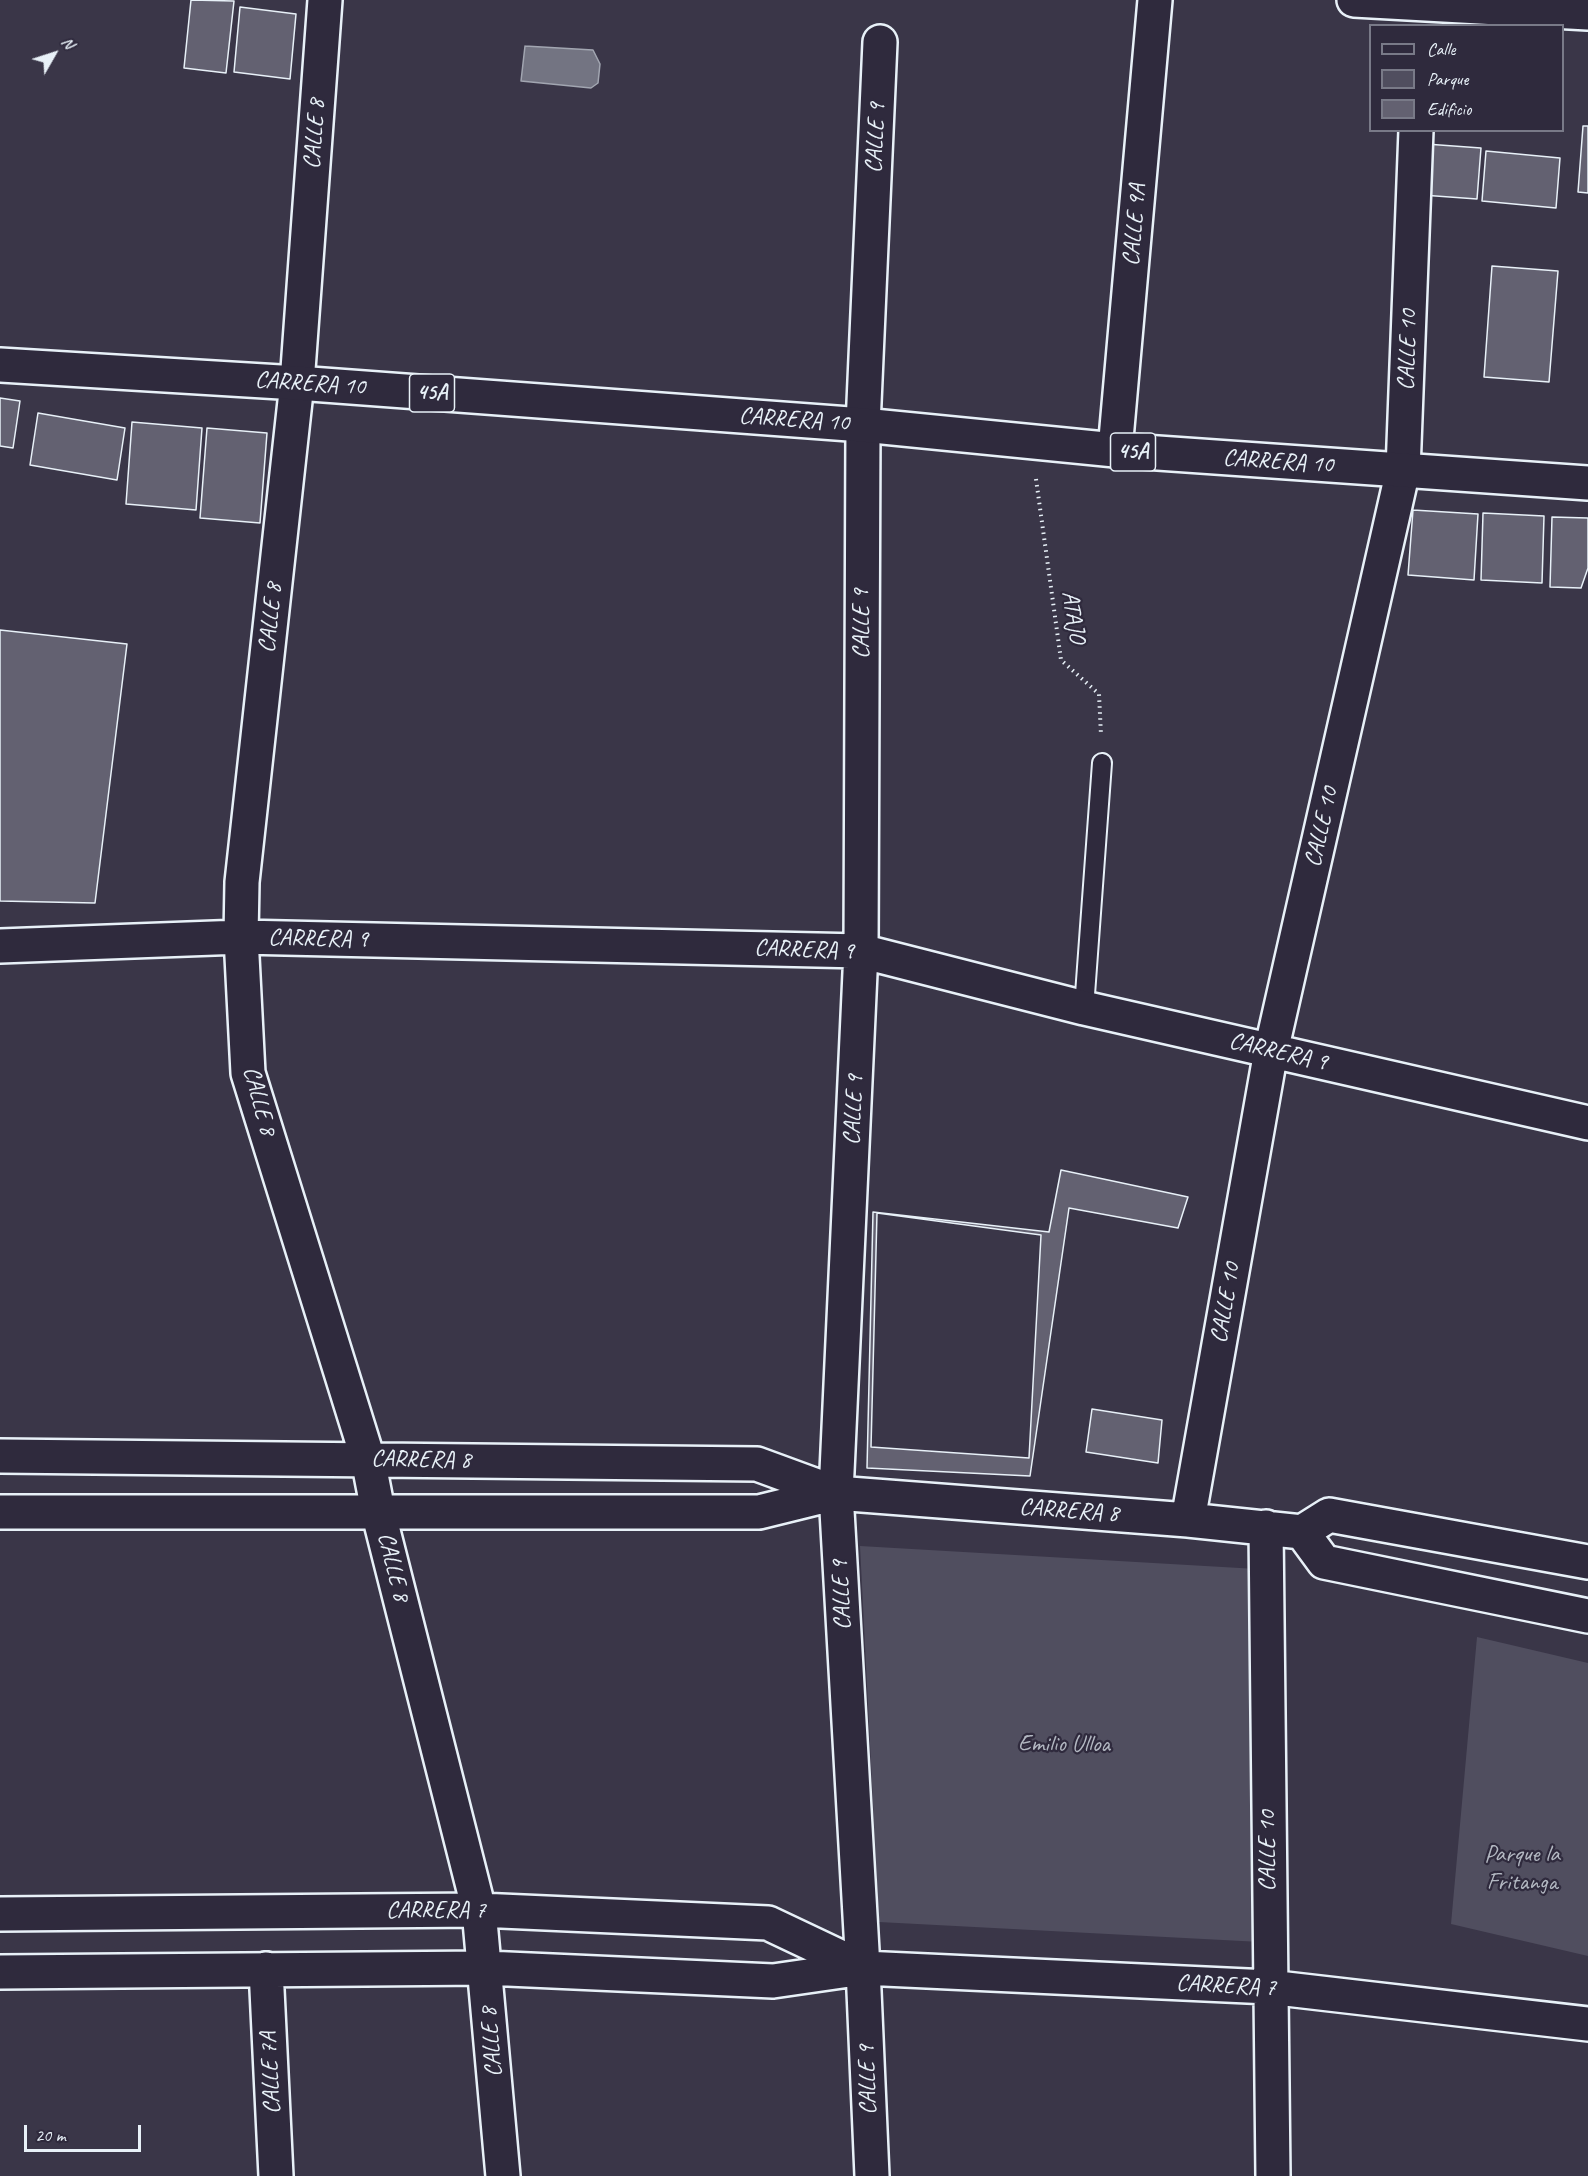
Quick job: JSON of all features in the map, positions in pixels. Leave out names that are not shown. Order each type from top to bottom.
[{"type":"main road","name":"CALLE 8","points":[[326,0],[297,383],[242,882],[241,937],[248,1073],[368,1459],[378,1511],[479,1911],[486,1968],[503,2176]]},
{"type":"main road","name":"CALLE 9A","points":[[1115,450],[1155,0]]},
{"type":"main road","points":[[1354,0],[1421,15],[1588,13]]},
{"type":"main road","name":"CALLE 9","points":[[872,2176],[863,1968],[836,1493],[861,951],[863,425],[880,42]]},
{"type":"main road","name":"CALLE 10","points":[[1188,1520],[1271,1051],[1403,470],[1416,132]]},
{"type":"main road","name":"CARRERA 10","points":[[0,365],[297,383],[863,425],[1115,450],[1588,483]]},
{"type":"main road","name":"CARRERA 9","points":[[0,946],[241,937],[861,951],[1084,1008],[1588,1122]]},
{"type":"main road","name":"CARRERA 8","points":[[0,1456],[757,1464],[836,1493],[1188,1520],[1302,1532]]},
{"type":"main road","name":"CARRERA 8","points":[[0,1512],[759,1512],[836,1493]]},
{"type":"main road","points":[[1588,1562],[1329,1515],[1302,1532],[1324,1562],[1588,1616]]},
{"type":"main road","name":"CALLE 10","points":[[1266,1527],[1269,1987],[1273,2176]]},
{"type":"main road","name":"CARRERA 7","points":[[0,1914],[479,1911],[768,1923],[863,1968]]},
{"type":"main road","name":"CARRERA 7","points":[[0,1972],[486,1968],[772,1981],[863,1968],[1269,1987],[1588,2024]]},
{"type":"main road","name":"CALLE 7A","points":[[266,1969],[276,2176]]},
{"type":"lane","points":[[1084,1008],[1102,763]]},
{"type":"path","name":"ATAJO","points":[[1035,471],[1061,660],[1098,694],[1102,763]]},
{"type":"green space","name":"Emilio Ulloa","points":[[860,1546],[1257,1569],[1261,1942],[879,1922]]},
{"type":"green space","name":"Parque la Fritanga","points":[[1477,1637],[1588,1663],[1588,1956],[1451,1924]]},
{"type":"water","points":[[525,46],[593,50],[600,64],[598,83],[591,88],[521,81]]},
{"type":"building","points":[[191,0],[234,1],[226,73],[184,68]]},
{"type":"building","points":[[240,7],[296,14],[290,79],[234,72]]},
{"type":"building","points":[[1450,15],[1521,24],[1449,24]]},
{"type":"building","points":[[1583,126],[1588,126],[1588,193],[1578,192]]},
{"type":"building","points":[[1426,144],[1481,148],[1477,199],[1422,195]]},
{"type":"building","points":[[1486,151],[1560,158],[1556,208],[1482,201]]},
{"type":"building","points":[[1492,266],[1558,271],[1549,382],[1484,377]]},
{"type":"building","points":[[0,398],[20,401],[13,448],[0,446]]},
{"type":"building","points":[[38,413],[125,428],[117,480],[30,465]]},
{"type":"building","points":[[132,422],[202,428],[196,510],[126,504]]},
{"type":"building","points":[[207,428],[267,433],[260,523],[200,518]]},
{"type":"building","points":[[1413,510],[1478,514],[1474,580],[1408,575]]},
{"type":"building","points":[[1483,513],[1544,516],[1542,583],[1481,580]]},
{"type":"building","points":[[1552,517],[1588,518],[1588,568],[1581,588],[1550,587]]},
{"type":"building","points":[[0,630],[127,644],[95,903],[0,901]]},
{"type":"building","points":[[1061,1170],[1188,1197],[1178,1228],[1069,1208],[1030,1476],[867,1468],[873,1212],[1049,1232]]},
{"type":"building","points":[[877,1213],[1041,1235],[1029,1458],[871,1447]]},
{"type":"building","points":[[1092,1409],[1162,1420],[1158,1463],[1086,1452]]}]
